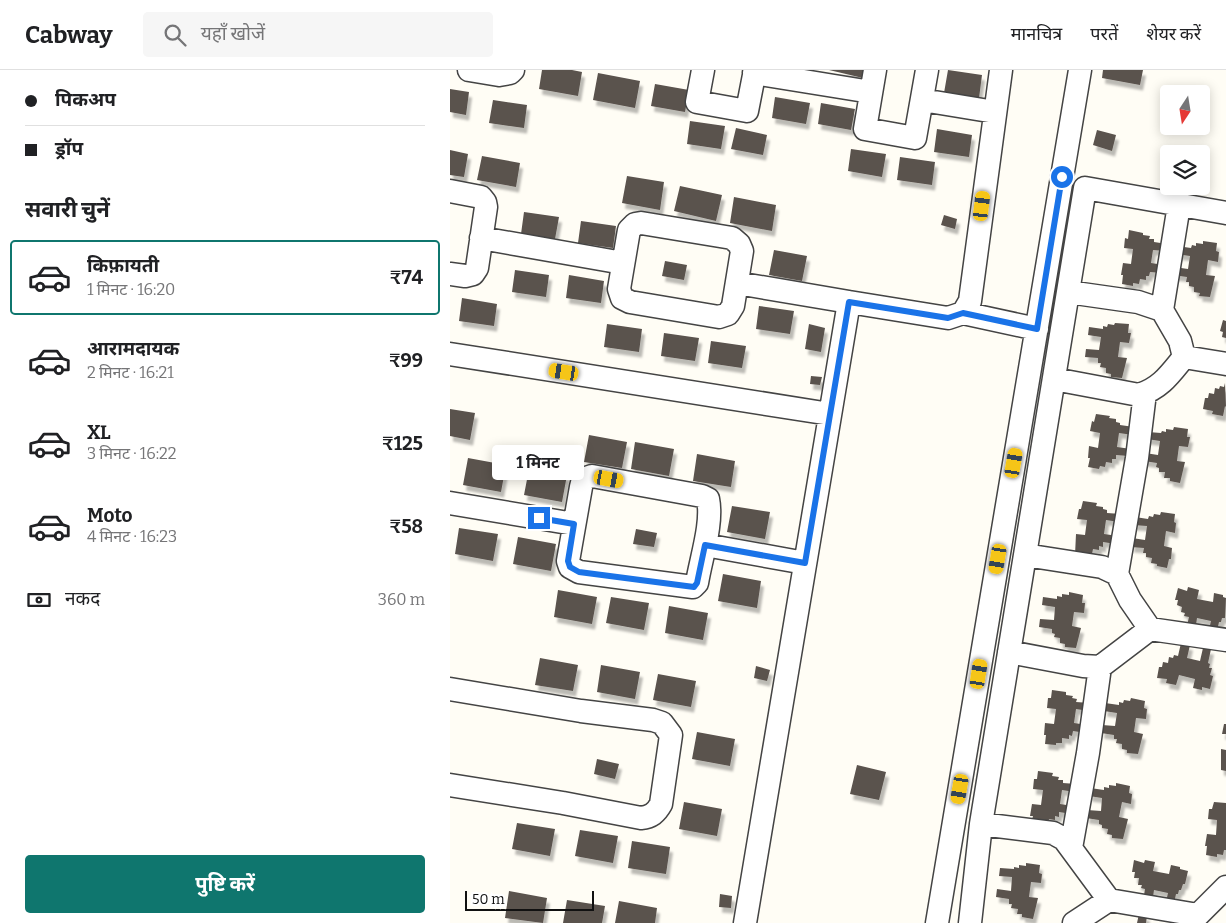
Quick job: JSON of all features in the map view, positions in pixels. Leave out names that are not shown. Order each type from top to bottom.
[{"type":"street","points":[[469,70],[499,75],[510,73],[513,70]]},
{"type":"street","points":[[703,70],[697,102],[747,111],[754,71],[871,92]]},
{"type":"street","points":[[875,70],[864,129],[915,138],[927,70]]},
{"type":"street","points":[[963,313],[970,301],[1001,70]]},
{"type":"street","points":[[937,923],[1080,70]]},
{"type":"street","points":[[922,100],[994,112]]},
{"type":"street","points":[[970,923],[981,824],[1085,188],[1226,213]]},
{"type":"street","points":[[450,191],[481,197],[486,207],[477,268],[473,274],[465,276],[450,274]]},
{"type":"street","points":[[1179,205],[1162,310],[1180,341],[1184,357]]},
{"type":"street","points":[[641,223],[732,238],[739,244],[742,251],[733,306],[728,314],[719,317],[630,302],[622,298],[619,289],[623,263],[629,230],[635,224],[641,223]]},
{"type":"street","points":[[482,238],[623,263]]},
{"type":"street","points":[[737,283],[948,318],[963,313],[1037,329]]},
{"type":"street","points":[[1068,292],[1138,302],[1162,310]]},
{"type":"street","points":[[745,923],[849,302]]},
{"type":"street","points":[[450,354],[830,414]]},
{"type":"street","points":[[1054,379],[1140,395],[1153,391],[1167,378],[1184,357]]},
{"type":"street","points":[[1184,357],[1226,364]]},
{"type":"street","points":[[1145,393],[1137,458],[1117,574],[1130,600],[1150,629]]},
{"type":"street","points":[[592,476],[702,496],[708,499],[710,507],[705,545],[697,583],[694,587],[579,572],[570,567],[568,561],[574,524],[583,479],[592,476]]},
{"type":"street","points":[[450,503],[574,524]]},
{"type":"street","points":[[705,545],[805,563]]},
{"type":"street","points":[[1025,555],[1102,567],[1117,574]]},
{"type":"street","points":[[1009,652],[1083,666],[1100,667],[1150,629],[1226,640]]},
{"type":"street","points":[[1071,848],[1088,753],[1100,667]]},
{"type":"street","points":[[450,689],[581,711],[653,720],[662,723],[671,735],[661,804],[650,817],[641,818],[450,785]]},
{"type":"street","points":[[981,824],[1053,833],[1064,839],[1109,900],[1201,919],[1226,887]]},
{"type":"street","points":[[1074,923],[1109,900]]},
{"type":"building","points":[[542,70],[582,72],[578,96],[539,89]]},
{"type":"building","points":[[829,70],[864,70],[863,78]]},
{"type":"building","points":[[948,70],[982,75],[979,98],[944,93]]},
{"type":"building","points":[[1103,70],[1143,70],[1140,85],[1102,78]]},
{"type":"building","points":[[598,73],[640,81],[635,108],[593,100]]},
{"type":"building","points":[[655,84],[689,90],[685,112],[651,106]]},
{"type":"building","points":[[450,89],[469,92],[466,115],[450,112]]},
{"type":"building","points":[[775,97],[810,103],[806,124],[772,118]]},
{"type":"building","points":[[493,100],[527,105],[524,128],[489,123]]},
{"type":"building","points":[[821,103],[855,109],[851,130],[818,124]]},
{"type":"building","points":[[690,121],[725,126],[721,149],[687,144]]},
{"type":"building","points":[[736,128],[767,135],[763,155],[731,149]]},
{"type":"building","points":[[937,129],[972,135],[969,157],[934,152]]},
{"type":"building","points":[[1097,130],[1116,135],[1112,151],[1093,145]]},
{"type":"building","points":[[851,149],[886,154],[882,177],[848,171]]},
{"type":"building","points":[[450,150],[468,154],[464,177],[450,175]]},
{"type":"building","points":[[482,156],[520,163],[516,187],[477,180]]},
{"type":"building","points":[[900,157],[935,162],[932,185],[897,180]]},
{"type":"building","points":[[627,176],[664,182],[660,210],[622,203]]},
{"type":"building","points":[[680,186],[722,195],[716,221],[674,211]]},
{"type":"building","points":[[734,197],[776,205],[772,231],[730,223]]},
{"type":"building","points":[[524,212],[559,217],[555,239],[521,234]]},
{"type":"building","points":[[944,215],[957,219],[955,229],[941,225]]},
{"type":"building","points":[[581,221],[616,226],[613,248],[578,243]]},
{"type":"building","points":[[1129,230],[1150,236],[1149,239],[1154,239],[1154,242],[1167,244],[1166,251],[1153,250],[1151,263],[1164,265],[1163,273],[1150,272],[1149,276],[1146,276],[1146,280],[1140,279],[1139,284],[1133,283],[1133,286],[1122,284],[1123,275],[1121,275],[1123,263],[1131,264],[1133,249],[1124,248],[1125,238],[1128,239]]},
{"type":"building","points":[[1203,241],[1217,243],[1216,251],[1219,252],[1218,262],[1208,260],[1206,275],[1215,276],[1210,297],[1199,296],[1200,293],[1194,292],[1194,287],[1189,286],[1189,282],[1186,282],[1187,277],[1173,275],[1174,267],[1188,269],[1190,256],[1176,254],[1177,246],[1191,248],[1192,245],[1196,246],[1196,243],[1203,244]]},
{"type":"building","points":[[774,250],[807,256],[802,281],[769,275]]},
{"type":"building","points":[[665,261],[687,265],[684,280],[662,276]]},
{"type":"building","points":[[515,270],[549,275],[546,297],[512,292]]},
{"type":"building","points":[[569,275],[604,281],[601,303],[566,298]]},
{"type":"building","points":[[462,298],[497,304],[494,326],[459,321]]},
{"type":"building","points":[[759,306],[794,311],[790,334],[756,329]]},
{"type":"building","points":[[1223,320],[1226,321],[1226,338],[1222,337],[1223,332],[1220,331]]},
{"type":"building","points":[[1115,323],[1129,324],[1128,333],[1131,333],[1129,343],[1120,342],[1118,357],[1127,358],[1122,378],[1111,377],[1111,374],[1106,373],[1106,368],[1100,367],[1101,363],[1098,363],[1098,358],[1085,357],[1086,349],[1099,350],[1101,337],[1088,335],[1089,327],[1103,329],[1103,326],[1107,327],[1108,324],[1114,325]]},
{"type":"building","points":[[607,324],[642,329],[639,352],[604,347]]},
{"type":"building","points":[[809,324],[825,328],[821,352],[805,349]]},
{"type":"building","points":[[664,333],[699,338],[695,361],[661,356]]},
{"type":"building","points":[[711,341],[746,346],[742,368],[708,363]]},
{"type":"building","points":[[811,376],[822,377],[820,385],[810,384]]},
{"type":"building","points":[[1225,383],[1226,407],[1223,416],[1212,414],[1213,411],[1203,409],[1205,398],[1208,398],[1209,393],[1214,394],[1215,388],[1224,387]]},
{"type":"building","points":[[450,409],[475,413],[470,440],[450,436]]},
{"type":"building","points":[[1096,414],[1110,416],[1109,418],[1116,419],[1116,422],[1120,423],[1120,425],[1134,427],[1133,435],[1119,433],[1117,447],[1131,449],[1129,456],[1116,455],[1116,459],[1112,459],[1112,463],[1106,462],[1105,467],[1100,466],[1099,469],[1088,467],[1090,458],[1088,458],[1089,446],[1098,448],[1100,433],[1090,431]]},
{"type":"building","points":[[1174,427],[1188,429],[1187,437],[1190,437],[1188,447],[1179,446],[1177,461],[1185,462],[1180,483],[1170,481],[1170,478],[1164,478],[1165,472],[1159,472],[1159,468],[1156,467],[1157,463],[1144,461],[1145,453],[1158,455],[1160,441],[1147,439],[1148,432],[1161,433],[1162,431],[1166,432],[1166,429],[1173,430]]},
{"type":"building","points":[[589,435],[627,442],[622,468],[584,462]]},
{"type":"building","points":[[635,442],[674,449],[669,476],[631,469]]},
{"type":"building","points":[[697,454],[735,461],[731,487],[693,481]]},
{"type":"building","points":[[468,458],[506,465],[501,492],[463,485]]},
{"type":"building","points":[[529,469],[567,475],[562,502],[524,495]]},
{"type":"building","points":[[1083,501],[1097,503],[1096,506],[1103,507],[1103,509],[1107,510],[1107,513],[1121,514],[1119,522],[1106,520],[1104,534],[1118,536],[1116,544],[1103,542],[1103,547],[1099,546],[1099,550],[1093,549],[1092,554],[1075,555],[1076,534],[1085,535],[1087,520],[1077,519]]},
{"type":"building","points":[[732,506],[770,512],[765,539],[727,532]]},
{"type":"building","points":[[1161,512],[1175,514],[1174,522],[1176,523],[1175,533],[1166,531],[1164,546],[1172,548],[1171,559],[1169,559],[1167,568],[1151,563],[1152,558],[1146,557],[1146,553],[1143,553],[1144,548],[1131,547],[1132,538],[1145,540],[1147,526],[1133,525],[1135,517],[1148,519],[1149,516],[1153,517],[1154,514],[1160,515]]},
{"type":"building","points":[[459,528],[498,534],[493,561],[455,554]]},
{"type":"building","points":[[636,529],[657,533],[654,547],[633,544]]},
{"type":"building","points":[[518,537],[556,544],[551,571],[513,564]]},
{"type":"building","points":[[723,574],[761,581],[757,608],[718,601]]},
{"type":"building","points":[[1188,587],[1199,590],[1197,599],[1213,602],[1214,593],[1223,595],[1226,598],[1225,618],[1222,618],[1221,622],[1219,622],[1216,636],[1208,634],[1211,621],[1197,618],[1195,632],[1186,630],[1189,617],[1184,616],[1185,613],[1181,612],[1182,607],[1177,605],[1178,600],[1175,600],[1178,588],[1187,591]]},
{"type":"building","points":[[558,590],[597,597],[592,624],[554,617]]},
{"type":"building","points":[[1069,592],[1083,595],[1082,603],[1085,603],[1084,613],[1074,612],[1072,626],[1081,628],[1076,648],[1065,647],[1065,644],[1060,643],[1060,638],[1054,637],[1055,634],[1052,633],[1052,629],[1039,627],[1040,619],[1054,620],[1055,607],[1042,605],[1043,597],[1057,599],[1057,596],[1062,597],[1062,594],[1069,595]]},
{"type":"building","points":[[611,597],[649,603],[644,630],[606,623]]},
{"type":"building","points":[[669,606],[708,613],[703,640],[665,633]]},
{"type":"building","points":[[1181,643],[1190,645],[1187,658],[1200,661],[1203,648],[1211,649],[1208,663],[1210,664],[1209,668],[1212,668],[1210,675],[1213,676],[1210,689],[1202,687],[1202,690],[1193,688],[1195,679],[1179,675],[1176,685],[1166,683],[1167,679],[1157,678],[1159,667],[1162,667],[1163,662],[1168,663],[1169,657],[1178,656]]},
{"type":"building","points":[[540,658],[578,665],[573,691],[535,685]]},
{"type":"building","points":[[601,665],[640,672],[635,699],[597,692]]},
{"type":"building","points":[[756,666],[770,670],[767,681],[754,678]]},
{"type":"building","points":[[658,674],[696,681],[691,707],[653,700]]},
{"type":"building","points":[[1052,690],[1066,692],[1066,695],[1077,699],[1076,702],[1090,703],[1089,711],[1076,709],[1074,723],[1087,725],[1086,733],[1073,731],[1072,736],[1069,735],[1069,739],[1062,738],[1062,743],[1056,743],[1056,745],[1045,744],[1046,735],[1044,735],[1045,723],[1054,724],[1056,709],[1047,708],[1048,698],[1051,698]]},
{"type":"building","points":[[1131,698],[1145,701],[1144,708],[1147,709],[1146,719],[1136,718],[1134,732],[1143,734],[1138,754],[1127,753],[1127,750],[1122,749],[1122,744],[1116,743],[1117,739],[1114,739],[1114,735],[1101,733],[1102,725],[1115,726],[1117,713],[1104,711],[1105,703],[1119,705],[1119,702],[1123,703],[1124,700],[1130,701]]},
{"type":"building","points":[[1224,724],[1226,724],[1226,734],[1222,734]]},
{"type":"building","points":[[697,732],[735,739],[730,766],[692,759]]},
{"type":"building","points":[[1221,749],[1226,750],[1226,771],[1221,770]]},
{"type":"building","points":[[597,759],[619,764],[615,779],[594,774]]},
{"type":"building","points":[[857,765],[886,772],[879,800],[850,794]]},
{"type":"building","points":[[1038,771],[1053,773],[1052,776],[1059,777],[1058,780],[1063,780],[1063,783],[1076,784],[1075,792],[1062,790],[1060,804],[1073,806],[1072,814],[1059,812],[1059,817],[1055,816],[1055,820],[1049,819],[1048,824],[1031,825],[1033,816],[1030,816],[1032,804],[1041,805],[1043,790],[1033,789],[1034,779],[1037,779]]},
{"type":"building","points":[[1116,783],[1130,786],[1129,793],[1132,794],[1131,804],[1122,802],[1119,817],[1128,819],[1123,839],[1112,838],[1112,835],[1107,834],[1108,829],[1102,828],[1102,825],[1099,824],[1099,820],[1086,818],[1087,810],[1101,811],[1102,798],[1089,796],[1090,788],[1104,790],[1104,787],[1109,788],[1109,785],[1116,786]]},
{"type":"building","points":[[684,802],[722,809],[717,836],[679,829]]},
{"type":"building","points":[[1214,802],[1226,803],[1226,850],[1224,850],[1223,855],[1217,854],[1217,857],[1206,855],[1207,846],[1205,846],[1207,834],[1216,835],[1217,820],[1208,819],[1209,809],[1212,809]]},
{"type":"building","points":[[517,823],[555,829],[550,856],[512,849]]},
{"type":"building","points":[[580,830],[618,836],[613,863],[575,856]]},
{"type":"building","points":[[632,841],[670,847],[666,874],[628,868]]},
{"type":"building","points":[[1134,860],[1144,863],[1145,860],[1155,862],[1153,871],[1169,874],[1171,865],[1188,871],[1185,884],[1176,894],[1173,908],[1165,906],[1168,893],[1154,890],[1152,904],[1143,902],[1145,889],[1141,888],[1142,885],[1138,885],[1139,878],[1134,878],[1135,872],[1132,872]]},
{"type":"building","points":[[1026,863],[1040,865],[1039,873],[1042,874],[1041,883],[1031,882],[1029,897],[1038,898],[1033,919],[1017,914],[1018,909],[1011,908],[1012,904],[1009,904],[1009,899],[996,897],[997,889],[1011,891],[1012,877],[999,876],[1000,868],[1014,869],[1014,867],[1019,868],[1019,865],[1026,866]]},
{"type":"building","points":[[509,891],[547,898],[543,923],[505,918]]},
{"type":"building","points":[[720,894],[732,896],[731,908],[719,907]]},
{"type":"building","points":[[567,900],[605,906],[602,923],[563,923]]},
{"type":"building","points":[[619,901],[657,908],[655,923],[615,923]]},
{"type":"building","points":[[1139,914],[1147,916],[1146,923],[1137,923]]},
{"type":"route","points":[[539,518],[574,524],[568,561],[570,567],[579,572],[694,587],[697,583],[705,545],[805,563],[849,302],[948,318],[963,313],[1037,329],[1062,177]]}]
